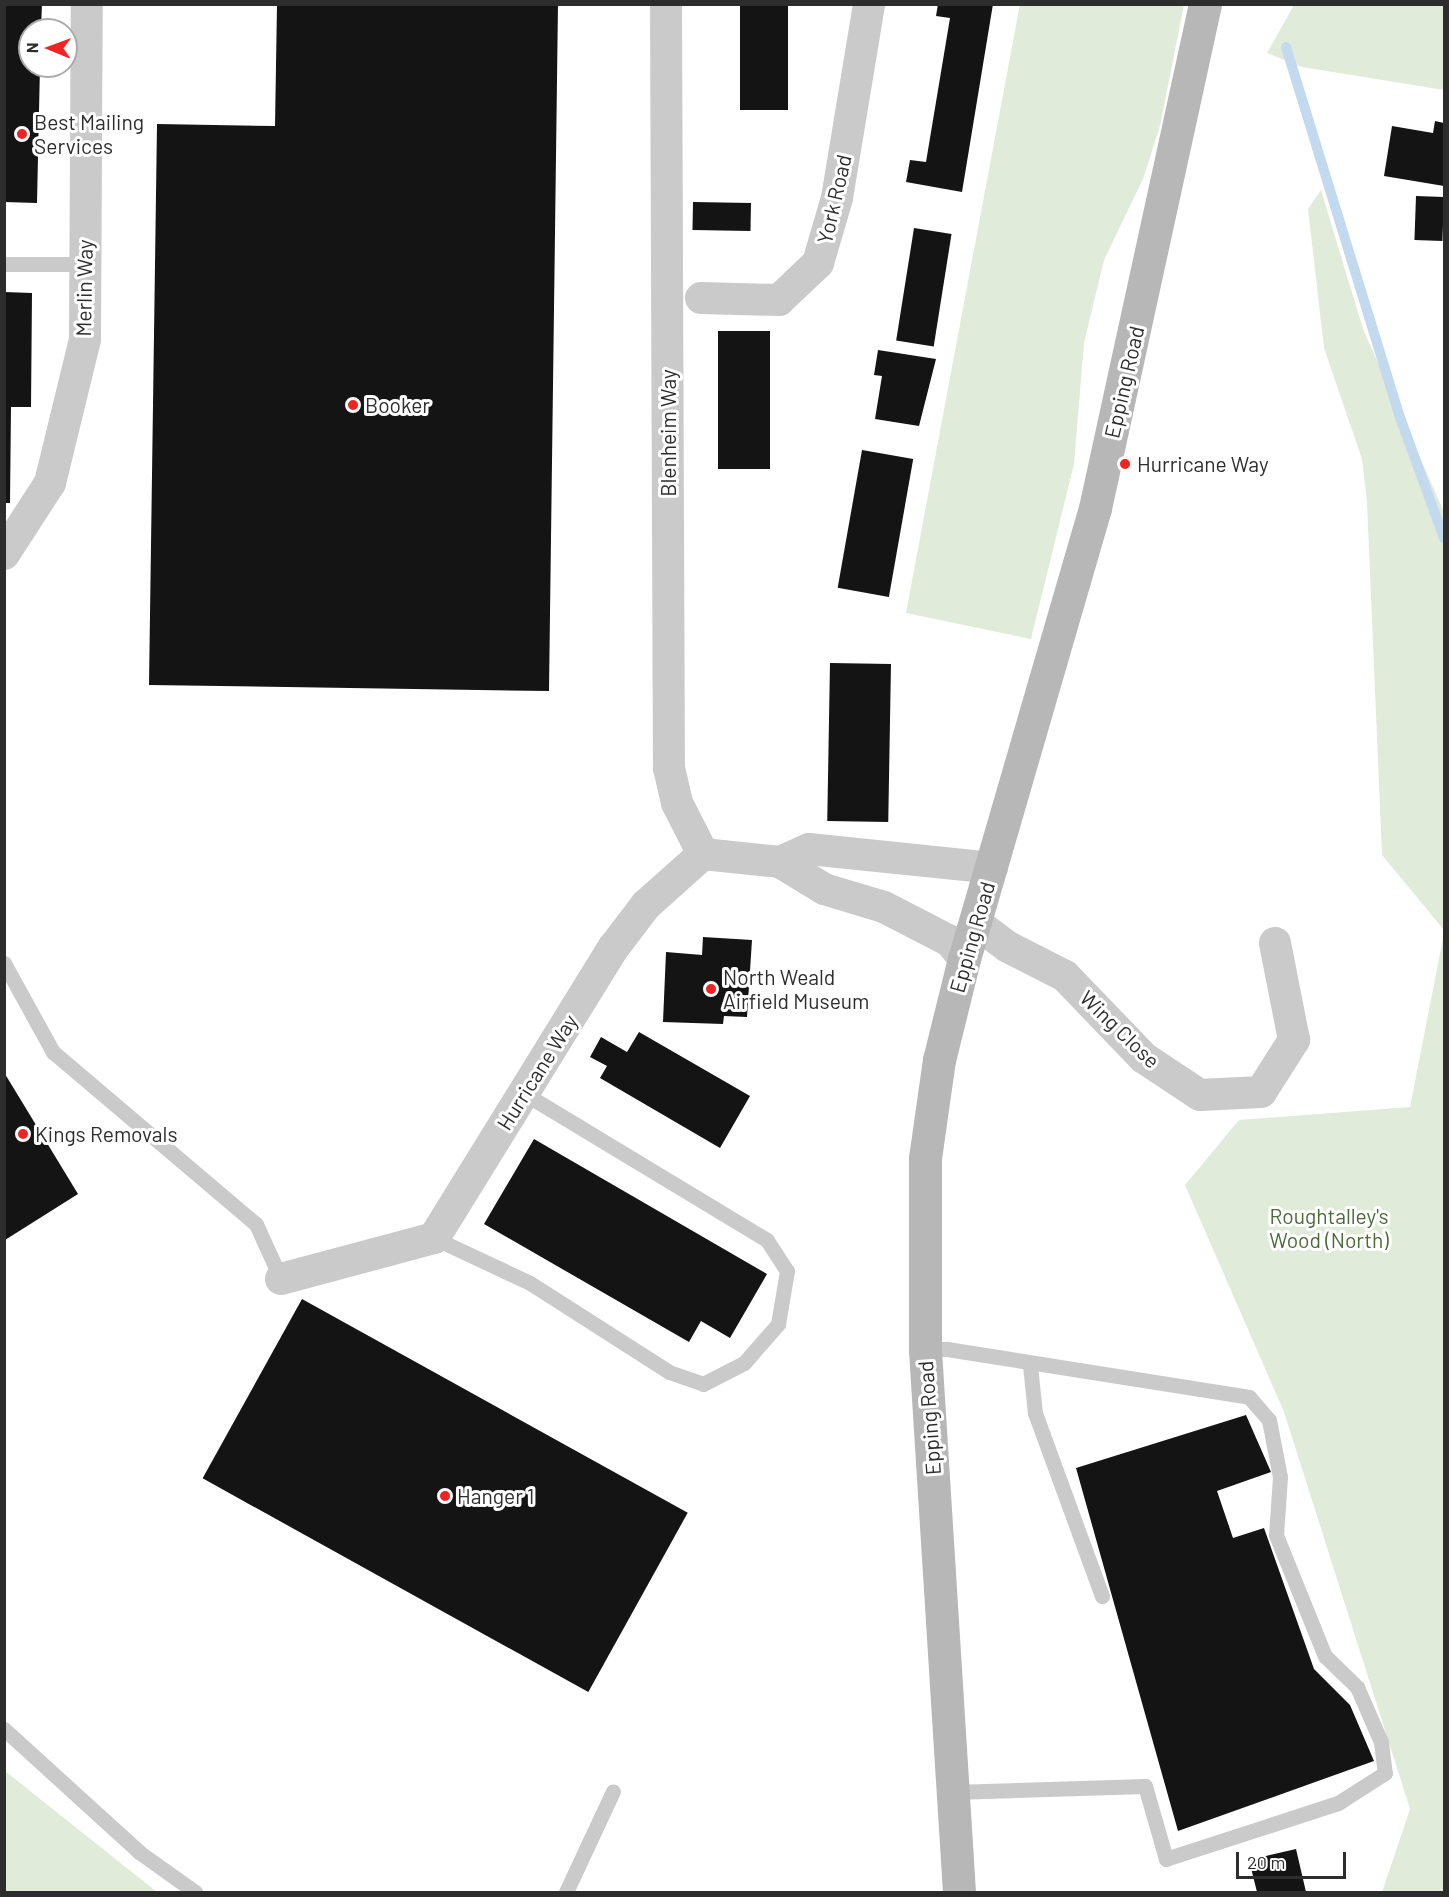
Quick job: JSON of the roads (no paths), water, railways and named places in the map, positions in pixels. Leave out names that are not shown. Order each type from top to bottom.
[{"type":"main road","name":"Epping Road","points":[[959,1893],[925,1350],[925,1158],[939,1060],[964,959],[1095,508],[1205,4]]},
{"type":"street","name":"Merlin Way","points":[[4,554],[51,483],[85,339],[87,4]]},
{"type":"street","name":"Blenheim Way","points":[[666,4],[669,768],[677,803],[702,854]]},
{"type":"street","name":"York Road","points":[[701,298],[779,300],[818,263],[837,198],[869,4]]},
{"type":"street","points":[[780,862],[808,849],[992,868]]},
{"type":"street","points":[[702,854],[780,862],[824,889],[884,907],[950,941],[964,959]]},
{"type":"street","name":"Hurricane Way","points":[[434,1238],[523,1093],[646,905],[702,854]]},
{"type":"street","name":"Wing Close","points":[[976,923],[1008,947],[1065,975],[1144,1058],[1200,1095],[1261,1092],[1294,1040],[1275,943]]},
{"type":"street","points":[[280,1279],[434,1238]]},
{"type":"lane","points":[[4,264],[86,264]]},
{"type":"lane","points":[[4,963],[53,1052],[256,1224],[280,1279]]},
{"type":"lane","points":[[434,1238],[530,1283],[669,1372],[703,1384],[744,1363],[778,1324],[787,1271],[767,1239],[523,1093]]},
{"type":"lane","points":[[925,1350],[948,1349],[1029,1365],[1249,1397],[1269,1420],[1280,1477],[1276,1534],[1325,1656],[1357,1688],[1381,1742],[1385,1773],[1338,1803],[1166,1859],[1145,1786],[953,1792]]},
{"type":"lane","points":[[1029,1365],[1035,1413],[1102,1596]]},
{"type":"lane","points":[[4,1729],[139,1852],[195,1893]]},
{"type":"lane","points":[[567,1893],[613,1791]]},
{"type":"waterway","points":[[1286,47],[1401,420],[1444,538]]},
{"type":"place","name":"Best Mailing Services","points":[[22,134]]},
{"type":"place","name":"Booker","points":[[353,405]]},
{"type":"place","name":"Hurricane Way","points":[[1125,464]]},
{"type":"place","name":"North Weald Airfield Museum","points":[[711,989]]},
{"type":"place","name":"Kings Removals","points":[[23,1134]]},
{"type":"place","name":"Hanger 1","points":[[445,1496]]},
{"type":"park label","name":"Roughtalley's Wood (North)","points":[[1329,1228]]}]
